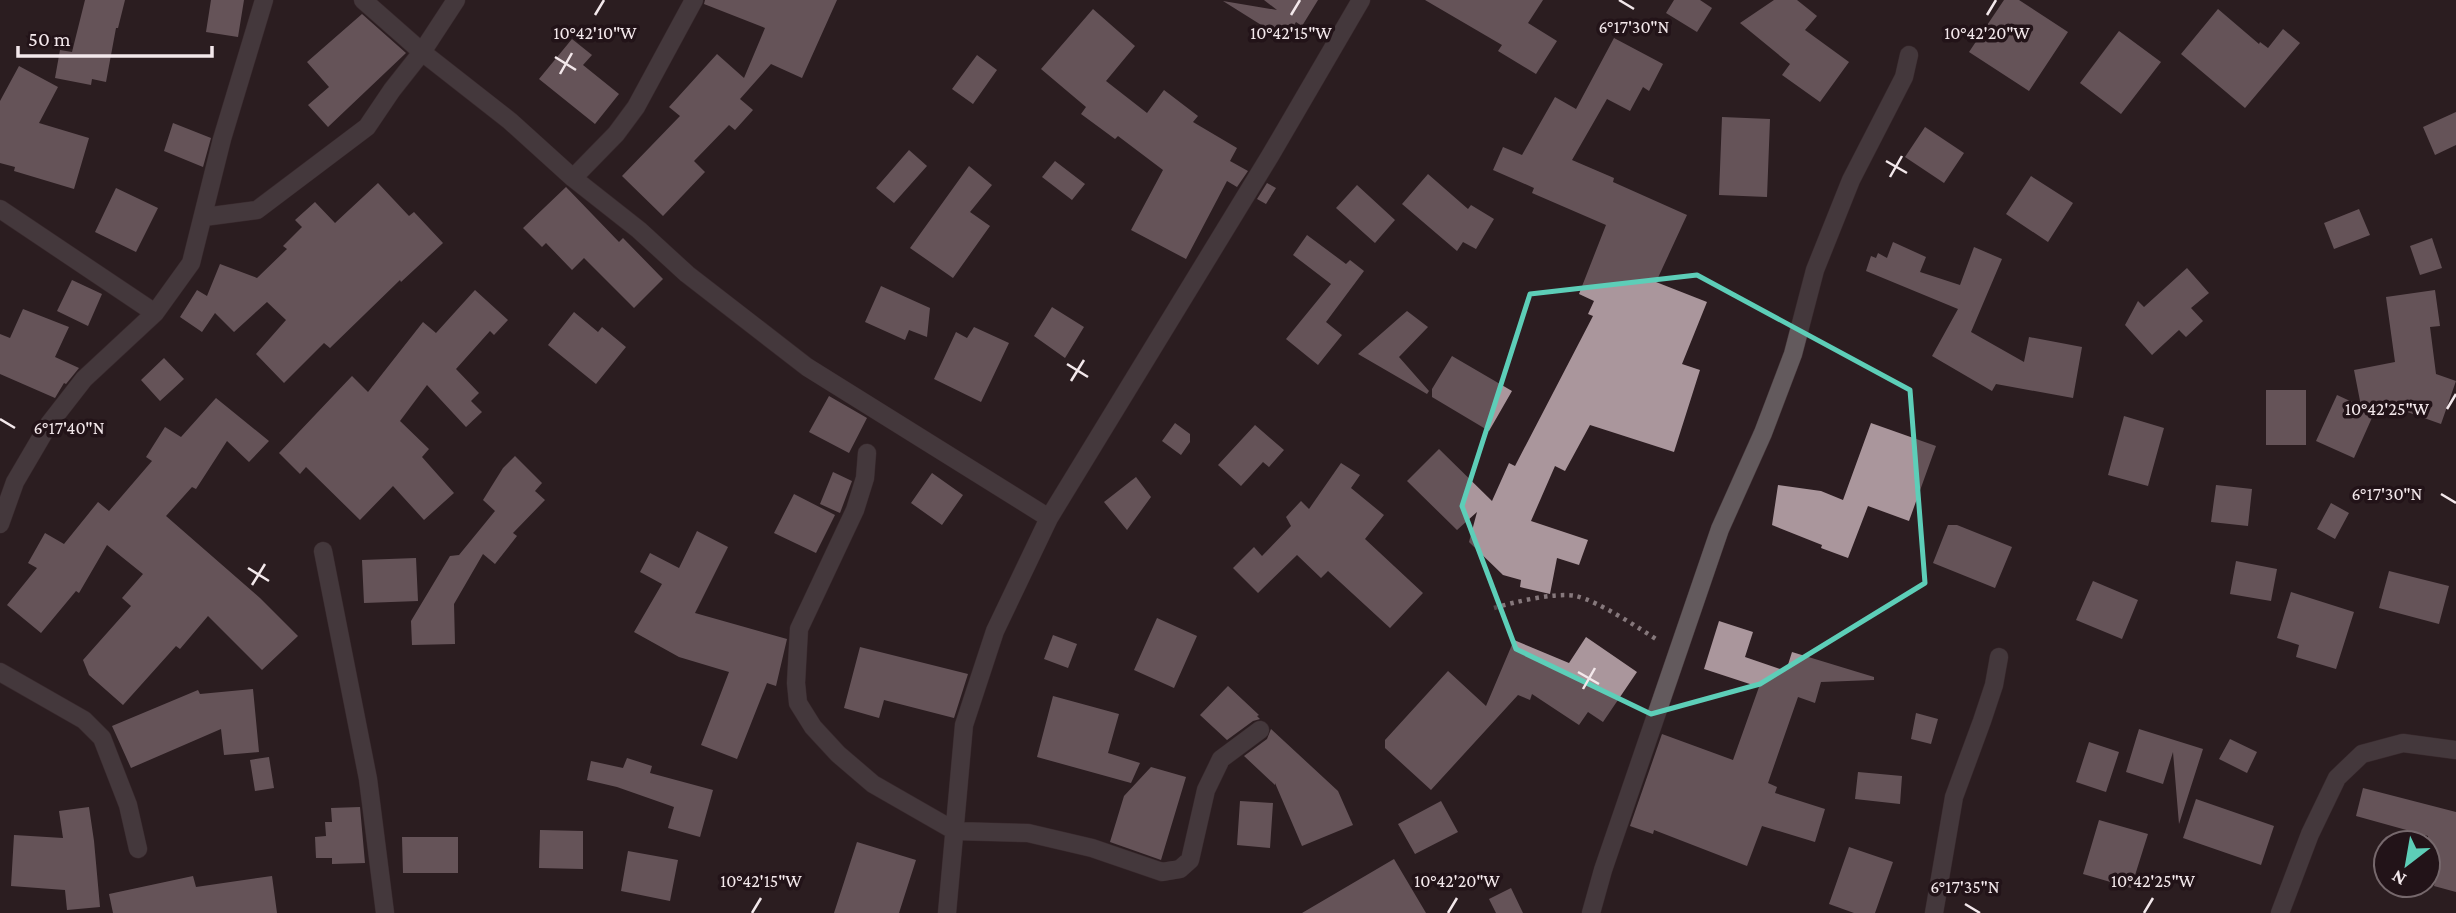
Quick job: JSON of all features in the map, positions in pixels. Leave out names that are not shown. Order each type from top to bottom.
[{"type":"street","points":[[0,524],[15,482],[49,424],[84,379],[155,313],[191,263],[222,139],[264,0]]},
{"type":"street","points":[[363,0],[422,52],[510,121],[573,178],[639,230],[687,274],[807,368],[1048,518]]},
{"type":"street","points":[[204,217],[257,210],[367,127],[456,0]]},
{"type":"street","points":[[573,178],[616,134],[636,107],[694,0]]},
{"type":"street","points":[[947,913],[964,725],[977,678],[995,631],[1048,518],[1270,156],[1361,0]]},
{"type":"street","points":[[1591,913],[1603,870],[1720,529],[1763,432],[1793,354],[1815,270],[1852,180],[1904,77],[1909,55]]},
{"type":"street","points":[[0,209],[155,313]]},
{"type":"street","points":[[867,453],[865,478],[855,510],[799,629],[796,683],[798,703],[813,727],[838,754],[873,784],[955,831],[1028,833],[1092,848],[1162,872],[1180,869],[1190,860],[1206,790],[1221,759],[1260,730]]},
{"type":"street","points":[[323,551],[368,779],[385,913]]},
{"type":"street","points":[[1934,913],[1954,797],[1983,721],[1994,685],[1998,657]]},
{"type":"street","points":[[0,672],[84,720],[102,737],[128,805],[138,849]]},
{"type":"street","points":[[2280,913],[2310,834],[2337,778],[2362,754],[2403,743],[2456,750]]},
{"type":"path","points":[[1494,608],[1526,599],[1575,596],[1628,621],[1677,652]]},
{"type":"highlighted area","points":[[1697,275],[1910,390],[1925,583],[1760,684],[1651,714],[1516,649],[1462,506],[1530,294]]},
{"type":"building","points":[[85,0],[125,0],[116,28],[106,82],[92,79],[91,85],[55,78],[60,50],[72,52]]},
{"type":"building","points":[[211,0],[244,0],[238,37],[206,32]]},
{"type":"building","points":[[705,0],[837,0],[802,78],[771,64],[740,99],[753,110],[735,130],[729,125],[694,161],[705,172],[663,216],[622,176],[680,116],[669,107],[717,54],[744,78],[765,28],[704,4]]},
{"type":"building","points":[[1264,0],[1318,0],[1302,26],[1296,22],[1285,40],[1223,1],[1277,10]]},
{"type":"building","points":[[1425,0],[1543,0],[1528,23],[1557,41],[1536,74],[1498,51],[1502,45]]},
{"type":"building","points":[[1674,0],[1700,0],[1712,8],[1697,32],[1666,13]]},
{"type":"building","points":[[1774,0],[1797,0],[1817,16],[1805,30],[1849,62],[1820,102],[1782,75],[1790,64],[1740,23]]},
{"type":"building","points":[[2004,0],[2019,0],[2068,32],[2029,91],[1969,52]]},
{"type":"building","points":[[1093,9],[1135,46],[1106,81],[1147,113],[1164,90],[1198,116],[1193,122],[1237,148],[1230,161],[1248,171],[1237,187],[1227,181],[1186,259],[1131,230],[1163,170],[1118,136],[1115,139],[1081,114],[1086,107],[1041,69]]},
{"type":"building","points":[[2218,9],[2259,44],[2260,42],[2268,48],[2283,29],[2300,43],[2245,108],[2181,54]]},
{"type":"building","points":[[362,14],[406,53],[328,127],[308,105],[329,87],[307,62]]},
{"type":"building","points":[[2119,31],[2161,62],[2121,114],[2080,83]]},
{"type":"building","points":[[1614,38],[1663,64],[1649,91],[1643,87],[1630,111],[1607,99],[1572,160],[1614,178],[1613,182],[1687,215],[1656,282],[1707,302],[1682,364],[1700,370],[1674,452],[1590,425],[1565,471],[1555,466],[1531,521],[1588,540],[1579,565],[1557,558],[1550,594],[1520,587],[1521,580],[1503,575],[1469,542],[1477,512],[1457,530],[1407,481],[1439,449],[1492,501],[1509,463],[1515,466],[1593,316],[1588,314],[1594,301],[1579,294],[1606,225],[1532,193],[1534,188],[1493,170],[1503,147],[1522,155],[1555,97],[1576,109]]},
{"type":"building","points":[[572,39],[592,55],[583,65],[619,94],[595,124],[539,79]]},
{"type":"building","points":[[977,55],[997,70],[973,104],[952,89]]},
{"type":"building","points":[[19,66],[58,87],[39,123],[89,138],[74,189],[14,171],[15,167],[0,163],[0,101]]},
{"type":"building","points":[[2456,112],[2456,145],[2435,155],[2423,127]]},
{"type":"building","points":[[1722,117],[1770,119],[1767,197],[1719,195]]},
{"type":"building","points":[[173,123],[211,138],[203,167],[164,151]]},
{"type":"building","points":[[1925,127],[1964,153],[1944,183],[1905,157]]},
{"type":"building","points":[[909,150],[927,166],[894,203],[876,188]]},
{"type":"building","points":[[1055,161],[1085,184],[1072,200],[1042,177]]},
{"type":"building","points":[[969,166],[992,185],[970,212],[990,226],[953,278],[910,248]]},
{"type":"building","points":[[1428,174],[1468,209],[1471,205],[1494,219],[1476,249],[1463,242],[1457,251],[1402,204]]},
{"type":"building","points":[[2031,176],[2073,203],[2048,242],[2006,214]]},
{"type":"building","points":[[378,183],[409,216],[414,212],[443,243],[401,282],[400,280],[330,348],[324,343],[284,383],[256,354],[286,320],[267,302],[234,332],[215,313],[202,332],[180,317],[197,290],[207,296],[220,264],[257,278],[287,249],[283,246],[302,227],[295,220],[315,202],[335,223]]},
{"type":"building","points":[[1267,183],[1276,188],[1266,204],[1257,199]]},
{"type":"building","points":[[1357,185],[1395,220],[1375,243],[1336,208]]},
{"type":"building","points":[[566,187],[619,242],[623,238],[663,279],[634,308],[584,258],[572,270],[546,243],[542,247],[523,228]]},
{"type":"building","points":[[116,188],[158,208],[136,252],[95,232]]},
{"type":"building","points":[[2359,209],[2370,235],[2334,249],[2324,223]]},
{"type":"building","points":[[1307,235],[1346,264],[1350,260],[1364,271],[1326,322],[1342,335],[1318,365],[1286,339],[1331,284],[1293,255]]},
{"type":"building","points":[[2432,238],[2442,268],[2420,275],[2410,246]]},
{"type":"building","points":[[1893,242],[1926,257],[1920,272],[1960,285],[1974,247],[2002,259],[1971,332],[2024,362],[2029,337],[2082,347],[2073,398],[1996,384],[1992,391],[1932,356],[1958,309],[1866,271],[1871,256],[1876,258],[1878,253],[1887,258]]},
{"type":"building","points":[[2187,268],[2209,293],[2191,308],[2203,321],[2186,337],[2179,330],[2152,355],[2125,325],[2138,301],[2144,307]]},
{"type":"building","points":[[72,280],[102,294],[88,326],[57,311]]},
{"type":"building","points":[[881,286],[930,308],[927,337],[909,330],[905,340],[865,322]]},
{"type":"building","points":[[475,290],[508,320],[494,335],[490,331],[456,369],[479,393],[471,401],[482,412],[466,427],[427,385],[400,421],[429,449],[422,457],[454,493],[424,520],[393,486],[360,520],[306,467],[300,474],[279,453],[352,376],[368,392],[423,322],[436,333]]},
{"type":"building","points":[[2435,290],[2440,326],[2430,327],[2436,374],[2456,381],[2441,424],[2379,402],[2354,458],[2316,441],[2337,395],[2361,406],[2354,370],[2395,362],[2386,297]]},
{"type":"building","points":[[1052,307],[1084,327],[1065,358],[1034,336]]},
{"type":"building","points":[[23,309],[69,327],[55,357],[79,368],[66,384],[64,383],[55,398],[0,374],[0,334],[10,338]]},
{"type":"building","points":[[1407,311],[1428,327],[1399,357],[1429,391],[1427,394],[1358,354]]},
{"type":"building","points":[[574,312],[598,332],[602,327],[626,347],[596,384],[548,345]]},
{"type":"building","points":[[974,327],[1009,343],[981,402],[934,379],[956,332],[967,338]]},
{"type":"building","points":[[1452,356],[1512,391],[1489,431],[1432,397],[1432,389]]},
{"type":"building","points":[[164,358],[184,379],[160,401],[141,380]]},
{"type":"building","points":[[2266,390],[2306,390],[2306,445],[2266,445]]},
{"type":"building","points":[[829,396],[867,418],[849,453],[809,432]]},
{"type":"building","points":[[216,398],[269,441],[249,462],[227,441],[196,489],[192,487],[166,516],[260,598],[298,636],[262,670],[208,616],[180,649],[176,646],[123,705],[89,675],[83,660],[131,606],[122,598],[143,574],[107,545],[79,593],[76,591],[41,633],[7,605],[37,568],[28,563],[45,533],[64,544],[98,502],[109,511],[152,461],[146,457],[165,427],[181,437]]},
{"type":"building","points":[[2124,416],[2164,428],[2148,486],[2108,475]]},
{"type":"building","points":[[1175,423],[1190,434],[1190,442],[1181,455],[1162,441]]},
{"type":"building","points":[[1871,423],[1936,446],[1909,521],[1868,506],[1848,558],[1772,525],[1778,485],[1821,491],[1843,500]]},
{"type":"building","points":[[1255,425],[1284,450],[1269,467],[1263,462],[1241,486],[1218,465]]},
{"type":"building","points":[[515,456],[542,483],[535,491],[545,500],[513,533],[517,536],[495,564],[483,554],[454,604],[455,644],[412,645],[411,621],[450,556],[459,555],[495,511],[483,500],[503,468]]},
{"type":"building","points":[[1341,463],[1360,475],[1351,488],[1384,515],[1365,539],[1423,593],[1390,628],[1328,571],[1321,578],[1297,555],[1258,593],[1233,568],[1254,547],[1262,556],[1291,526],[1286,517],[1301,501],[1309,509]]},
{"type":"building","points":[[833,472],[852,481],[840,513],[820,504]]},
{"type":"building","points":[[932,473],[963,495],[942,525],[911,503]]},
{"type":"building","points":[[1136,477],[1151,497],[1127,530],[1104,502]]},
{"type":"building","points":[[2216,485],[2252,489],[2248,526],[2211,522]]},
{"type":"building","points":[[794,494],[835,515],[816,553],[774,533]]},
{"type":"building","points":[[2331,503],[2349,513],[2335,539],[2317,529]]},
{"type":"building","points":[[1948,525],[1957,525],[2012,547],[1995,588],[1933,563]]},
{"type":"building","points":[[697,531],[728,547],[695,613],[787,639],[776,686],[767,683],[737,759],[701,745],[729,672],[679,657],[634,632],[662,584],[640,572],[650,553],[679,568]]},
{"type":"building","points":[[416,558],[418,601],[364,603],[362,560]]},
{"type":"building","points":[[2236,561],[2277,569],[2271,601],[2230,594]]},
{"type":"building","points":[[2389,571],[2449,586],[2439,624],[2379,608]]},
{"type":"building","points":[[2093,581],[2138,600],[2122,639],[2076,620]]},
{"type":"building","points":[[2291,592],[2354,612],[2336,669],[2296,657],[2299,645],[2277,638]]},
{"type":"building","points":[[1157,618],[1197,636],[1174,688],[1134,670]]},
{"type":"building","points":[[1719,621],[1753,632],[1745,657],[1786,671],[1792,652],[1874,677],[1874,680],[1821,682],[1815,703],[1798,697],[1768,783],[1777,787],[1775,793],[1825,809],[1815,842],[1762,826],[1747,866],[1654,830],[1653,834],[1630,826],[1662,734],[1733,760],[1759,687],[1704,669]]},
{"type":"building","points":[[1053,635],[1077,644],[1068,668],[1044,659]]},
{"type":"building","points":[[1586,637],[1637,672],[1603,722],[1588,712],[1579,725],[1532,694],[1530,700],[1518,695],[1431,790],[1385,748],[1385,740],[1448,671],[1486,706],[1514,640],[1569,663]]},
{"type":"building","points":[[860,647],[968,674],[954,718],[884,700],[879,718],[844,708]]},
{"type":"building","points":[[1228,686],[1260,719],[1227,740],[1200,715]]},
{"type":"building","points":[[253,689],[259,752],[224,755],[221,729],[131,768],[112,726],[198,690],[200,694]]},
{"type":"building","points":[[1053,696],[1119,714],[1108,753],[1140,763],[1131,783],[1037,757]]},
{"type":"building","points":[[1916,713],[1938,719],[1931,744],[1911,739]]},
{"type":"building","points":[[1271,729],[1338,791],[1353,825],[1302,846],[1275,783],[1244,756],[1267,739]]},
{"type":"building","points":[[2139,729],[2203,749],[2179,824],[2173,752],[2163,784],[2126,772]]},
{"type":"building","points":[[2230,739],[2257,752],[2247,773],[2219,759]]},
{"type":"building","points":[[2089,742],[2119,752],[2106,792],[2076,782]]},
{"type":"building","points":[[269,757],[274,788],[255,791],[250,760]]},
{"type":"building","points":[[627,758],[652,766],[650,773],[713,790],[700,837],[668,828],[674,807],[617,787],[587,780],[591,761],[623,768]]},
{"type":"building","points":[[1151,767],[1186,777],[1161,860],[1110,842],[1124,796]]},
{"type":"building","points":[[1858,772],[1902,776],[1900,804],[1855,799]]},
{"type":"building","points":[[2363,788],[2456,812],[2456,892],[2442,888],[2442,829],[2403,829],[2356,816]]},
{"type":"building","points":[[2196,799],[2274,826],[2261,865],[2183,838]]},
{"type":"building","points":[[1240,801],[1273,803],[1270,848],[1237,845]]},
{"type":"building","points":[[1441,801],[1458,832],[1415,854],[1398,824]]},
{"type":"building","points":[[89,807],[100,907],[67,910],[65,890],[11,886],[14,835],[63,838],[59,811]]},
{"type":"building","points":[[360,807],[365,863],[332,864],[332,858],[316,858],[315,837],[326,836],[325,822],[332,822],[331,808]]},
{"type":"building","points":[[2099,820],[2148,834],[2131,888],[2083,874]]},
{"type":"building","points":[[540,830],[583,831],[583,869],[539,868]]},
{"type":"building","points":[[402,837],[458,837],[458,873],[403,873]]},
{"type":"building","points":[[857,842],[916,860],[899,913],[834,913]]},
{"type":"building","points":[[1849,847],[1893,862],[1875,913],[1854,913],[1829,904]]},
{"type":"building","points":[[628,851],[678,860],[670,901],[621,891]]},
{"type":"building","points":[[1394,859],[1426,913],[1302,913]]},
{"type":"building","points":[[193,876],[196,887],[272,876],[277,913],[113,913],[109,894]]},
{"type":"building","points":[[1511,888],[1523,913],[1496,913],[1489,899]]}]
